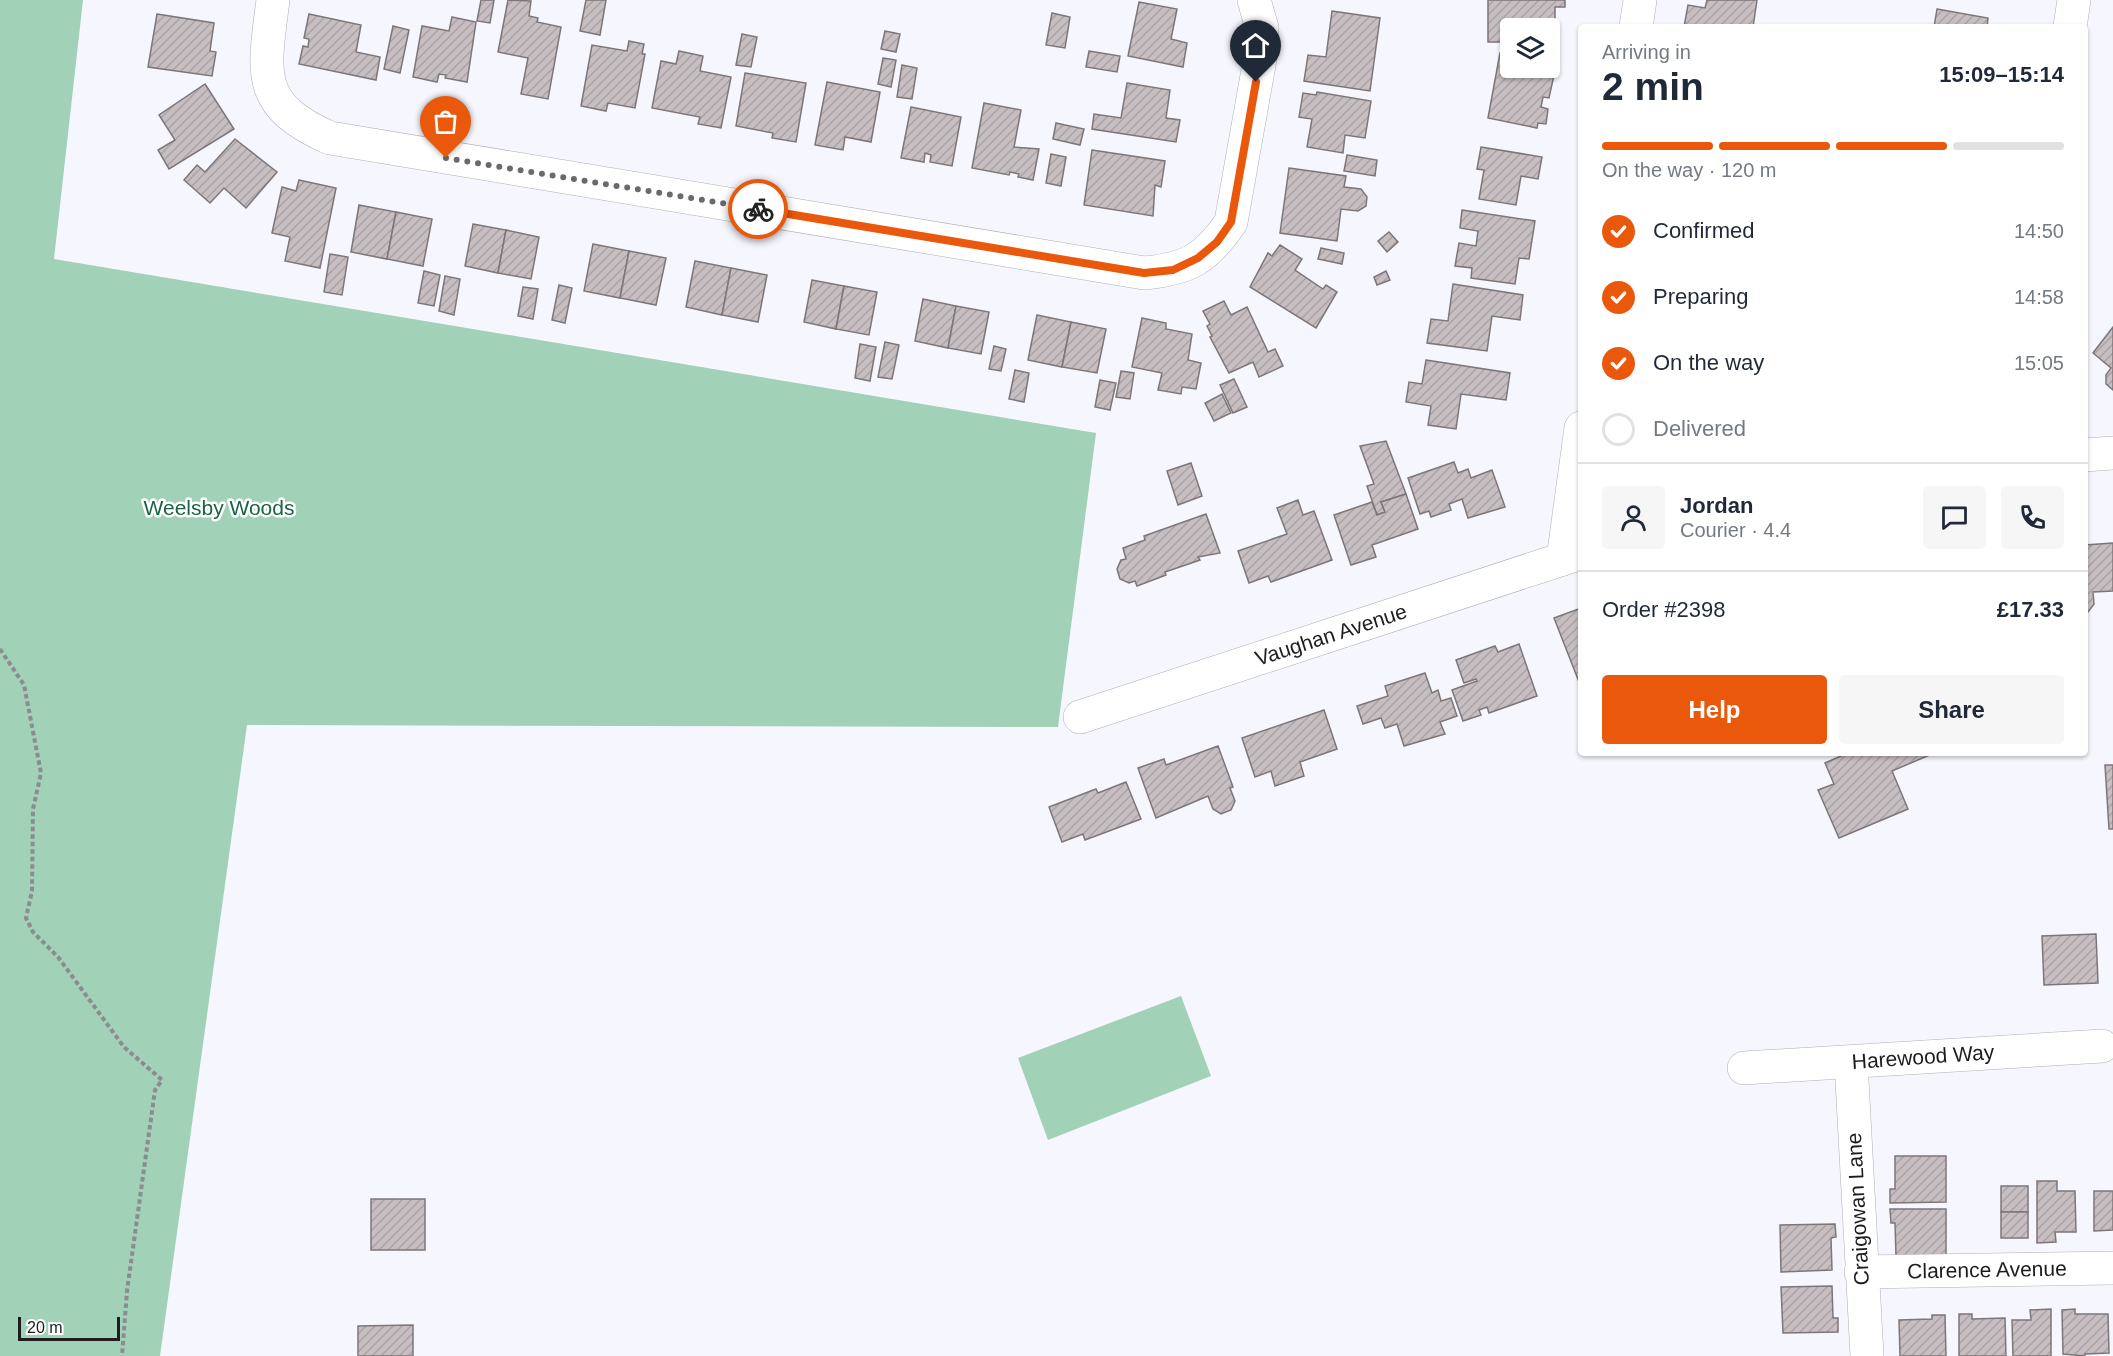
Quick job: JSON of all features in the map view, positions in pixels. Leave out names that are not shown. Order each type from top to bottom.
[{"type":"street","points":[[273,0],[265,64],[271,91],[285,112],[306,128],[330,138],[1144,273],[1173,270],[1198,258],[1217,242],[1231,222],[1260,59],[1262,28],[1254,0]]},
{"type":"street","points":[[1636,24],[1640,0]]},
{"type":"street","points":[[2070,24],[2074,0]]},
{"type":"street","points":[[2088,454],[2113,453]]},
{"type":"street","points":[[1572,556],[1578,471]]},
{"type":"street","name":"Vaughan Avenue","points":[[1080,717],[1572,556]]},
{"type":"street","name":"Harewood Way","points":[[1744,1068],[2102,1046]]},
{"type":"street","name":"Craigowan Lane","points":[[1851,1062],[1867,1356]]},
{"type":"street","name":"Clarence Avenue","points":[[1861,1272],[2113,1268]]},
{"type":"path","points":[[0,649],[24,686],[41,773],[33,809],[32,891],[26,918],[33,932],[58,957],[124,1047],[162,1080],[155,1090],[127,1291],[122,1356]]},
{"type":"green space","name":"Weelsby Woods","points":[[0,0],[83,0],[54,259],[1096,433],[1058,727],[247,725],[160,1356],[0,1356]]},
{"type":"green space","points":[[1181,996],[1211,1076],[1048,1140],[1018,1058]]},
{"type":"building","points":[[481,0],[494,0],[490,23],[477,21]]},
{"type":"building","points":[[508,0],[531,1],[529,16],[538,18],[537,22],[561,27],[548,99],[521,94],[528,58],[498,52]]},
{"type":"building","points":[[586,0],[606,0],[600,35],[580,31]]},
{"type":"building","points":[[1488,0],[1565,0],[1565,7],[1555,7],[1555,18],[1500,18],[1500,42],[1488,42]]},
{"type":"building","points":[[1707,0],[1757,0],[1753,24],[1685,24],[1688,5],[1705,8]]},
{"type":"building","points":[[1139,2],[1177,9],[1171,39],[1187,43],[1183,67],[1128,56]]},
{"type":"building","points":[[1937,9],[1988,18],[1987,24],[1934,24]]},
{"type":"building","points":[[1332,11],[1380,18],[1370,91],[1304,81],[1308,55],[1326,57]]},
{"type":"building","points":[[1052,13],[1070,17],[1065,48],[1046,45]]},
{"type":"building","points":[[157,14],[214,23],[210,51],[216,52],[212,76],[148,67]]},
{"type":"building","points":[[309,14],[361,25],[356,52],[380,57],[376,80],[299,64],[303,46],[308,47],[309,39],[304,38]]},
{"type":"building","points":[[452,17],[476,22],[467,82],[445,78],[446,75],[439,74],[437,82],[413,77],[422,26],[449,31]]},
{"type":"building","points":[[393,26],[409,30],[400,73],[384,69]]},
{"type":"building","points":[[885,31],[900,34],[896,52],[881,49]]},
{"type":"building","points":[[742,34],[757,37],[751,67],[736,65]]},
{"type":"building","points":[[629,41],[644,44],[642,54],[645,54],[635,108],[608,103],[606,111],[581,106],[592,45],[627,51]]},
{"type":"building","points":[[679,51],[703,56],[700,71],[731,77],[721,128],[698,124],[700,117],[652,108],[661,61],[676,64]]},
{"type":"building","points":[[1089,51],[1120,56],[1117,72],[1086,67]]},
{"type":"building","points":[[1500,53],[1500,78],[1553,78],[1549,98],[1543,97],[1541,107],[1548,109],[1546,124],[1538,123],[1537,128],[1488,118]]},
{"type":"building","points":[[883,58],[896,60],[891,87],[878,84]]},
{"type":"building","points":[[902,65],[917,68],[912,99],[897,97]]},
{"type":"building","points":[[745,73],[806,83],[796,142],[772,138],[773,133],[736,126]]},
{"type":"building","points":[[827,82],[880,92],[871,142],[845,137],[843,150],[815,145]]},
{"type":"building","points":[[1127,83],[1170,90],[1166,118],[1180,120],[1176,142],[1092,129],[1094,114],[1121,118]]},
{"type":"building","points":[[205,84],[234,129],[169,169],[158,150],[175,140],[159,115]]},
{"type":"building","points":[[1317,92],[1371,101],[1365,138],[1345,135],[1343,153],[1307,147],[1312,119],[1299,117],[1303,93],[1316,95]]},
{"type":"building","points":[[984,103],[1021,110],[1014,147],[1039,149],[1033,180],[1018,177],[1019,174],[1010,172],[1009,175],[972,168]]},
{"type":"building","points":[[911,107],[961,117],[952,166],[930,162],[931,155],[925,153],[924,162],[901,158]]},
{"type":"building","points":[[1056,123],[1084,129],[1080,145],[1053,139]]},
{"type":"building","points":[[235,139],[277,172],[246,208],[224,188],[210,203],[184,180],[197,165],[205,172]]},
{"type":"building","points":[[1481,147],[1542,157],[1538,179],[1521,176],[1516,205],[1479,199],[1484,170],[1477,169]]},
{"type":"building","points":[[1092,150],[1165,161],[1161,187],[1155,185],[1153,216],[1084,205]]},
{"type":"building","points":[[1051,154],[1066,157],[1061,186],[1046,183]]},
{"type":"building","points":[[1347,155],[1377,160],[1375,176],[1344,171]]},
{"type":"building","points":[[1289,168],[1346,176],[1344,187],[1361,189],[1367,197],[1366,206],[1358,211],[1341,209],[1337,241],[1280,233]]},
{"type":"building","points":[[299,180],[336,188],[320,268],[285,261],[290,237],[272,233],[282,187],[296,191]]},
{"type":"building","points":[[359,205],[396,212],[387,259],[351,252]]},
{"type":"building","points":[[1462,210],[1535,221],[1529,259],[1519,258],[1515,284],[1471,278],[1472,268],[1455,266],[1459,243],[1476,246],[1478,231],[1460,228]]},
{"type":"building","points":[[396,212],[432,219],[423,266],[387,259]]},
{"type":"building","points":[[473,224],[506,230],[498,273],[465,266]]},
{"type":"building","points":[[506,230],[539,237],[531,279],[498,273]]},
{"type":"building","points":[[1389,232],[1398,242],[1387,252],[1378,241]]},
{"type":"building","points":[[593,244],[629,251],[620,298],[584,291]]},
{"type":"building","points":[[1280,245],[1302,259],[1295,270],[1323,289],[1326,285],[1337,292],[1316,328],[1250,287],[1268,253],[1272,256]]},
{"type":"building","points":[[1321,248],[1344,253],[1342,264],[1318,259]]},
{"type":"building","points":[[629,251],[666,258],[656,305],[620,298]]},
{"type":"building","points":[[330,254],[348,257],[342,295],[324,292]]},
{"type":"building","points":[[695,261],[731,268],[722,315],[686,307]]},
{"type":"building","points":[[731,268],[767,275],[758,322],[722,315]]},
{"type":"building","points":[[424,271],[440,275],[434,306],[418,303]]},
{"type":"building","points":[[1386,271],[1390,280],[1377,285],[1374,277]]},
{"type":"building","points":[[445,276],[460,279],[454,315],[439,311]]},
{"type":"building","points":[[812,280],[844,286],[836,329],[804,322]]},
{"type":"building","points":[[1453,284],[1523,295],[1520,320],[1492,316],[1487,351],[1427,343],[1431,319],[1448,321]]},
{"type":"building","points":[[559,285],[572,288],[565,323],[552,320]]},
{"type":"building","points":[[844,286],[877,292],[869,335],[836,329]]},
{"type":"building","points":[[523,287],[538,289],[533,319],[518,316]]},
{"type":"building","points":[[923,299],[956,306],[948,348],[915,341]]},
{"type":"building","points":[[1224,301],[1231,315],[1247,307],[1268,352],[1275,349],[1283,366],[1259,377],[1253,362],[1229,373],[1210,337],[1212,336],[1207,326],[1210,324],[1203,311]]},
{"type":"building","points":[[956,306],[989,312],[981,354],[948,348]]},
{"type":"building","points":[[1037,315],[1071,322],[1062,367],[1028,360]]},
{"type":"building","points":[[1142,318],[1166,323],[1166,329],[1192,334],[1188,360],[1201,363],[1196,389],[1182,387],[1181,394],[1158,390],[1162,373],[1132,367]]},
{"type":"building","points":[[1071,322],[1106,329],[1097,373],[1062,367]]},
{"type":"building","points":[[2113,327],[2113,390],[2106,384],[2106,375],[2111,368],[2093,353]]},
{"type":"building","points":[[885,342],[899,345],[892,379],[878,377]]},
{"type":"building","points":[[860,344],[876,347],[870,381],[855,378]]},
{"type":"building","points":[[994,346],[1006,349],[1001,371],[989,369]]},
{"type":"building","points":[[1426,360],[1510,373],[1506,400],[1461,394],[1456,429],[1428,425],[1431,406],[1406,402],[1409,382],[1422,384]]},
{"type":"building","points":[[1015,370],[1029,373],[1024,402],[1009,399]]},
{"type":"building","points":[[1121,371],[1134,373],[1130,399],[1116,397]]},
{"type":"building","points":[[1234,379],[1247,407],[1233,413],[1220,385]]},
{"type":"building","points":[[1100,380],[1116,383],[1110,410],[1095,407]]},
{"type":"building","points":[[1222,394],[1231,413],[1214,421],[1205,403]]},
{"type":"building","points":[[1386,441],[1406,494],[1381,502],[1385,512],[1377,515],[1367,486],[1374,484],[1360,446]]},
{"type":"building","points":[[1454,462],[1458,473],[1468,469],[1471,478],[1492,470],[1505,507],[1468,518],[1462,499],[1449,504],[1451,510],[1431,517],[1429,511],[1420,514],[1408,478]]},
{"type":"building","points":[[1191,463],[1202,496],[1178,505],[1167,471]]},
{"type":"building","points":[[1406,494],[1418,529],[1372,545],[1376,557],[1351,565],[1334,515],[1372,502],[1377,515],[1385,512],[1381,502]]},
{"type":"building","points":[[1298,500],[1303,515],[1314,511],[1332,560],[1271,582],[1268,576],[1249,583],[1238,551],[1287,534],[1277,508]]},
{"type":"building","points":[[1206,514],[1220,553],[1198,557],[1200,560],[1165,572],[1166,575],[1137,586],[1135,581],[1129,583],[1120,579],[1117,569],[1121,560],[1126,559],[1123,548],[1145,540],[1144,536]]},
{"type":"building","points":[[2113,543],[2113,591],[2093,592],[2094,604],[2088,612],[2088,545]]},
{"type":"building","points":[[1578,609],[1578,679],[1554,618]]},
{"type":"building","points":[[1519,644],[1537,696],[1489,713],[1487,707],[1479,710],[1481,715],[1463,721],[1452,690],[1477,681],[1476,679],[1464,683],[1456,660],[1495,646],[1498,652]]},
{"type":"building","points":[[1425,673],[1432,693],[1438,690],[1441,701],[1451,698],[1457,716],[1440,722],[1445,734],[1404,746],[1397,724],[1385,728],[1381,718],[1363,724],[1357,706],[1388,696],[1385,686]]},
{"type":"building","points":[[1324,710],[1337,749],[1300,762],[1304,776],[1275,786],[1271,771],[1255,777],[1242,738]]},
{"type":"building","points":[[1218,746],[1233,787],[1230,788],[1235,801],[1231,810],[1221,814],[1213,809],[1208,796],[1156,818],[1138,768],[1164,759],[1166,765]]},
{"type":"building","points":[[1841,756],[1927,756],[1892,771],[1908,809],[1839,838],[1818,790],[1834,784],[1825,763]]},
{"type":"building","points":[[2105,765],[2113,765],[2113,829],[2109,829]]},
{"type":"building","points":[[1126,782],[1141,819],[1085,840],[1083,834],[1062,842],[1049,807],[1096,789],[1098,793]]},
{"type":"building","points":[[2096,934],[2098,983],[2044,985],[2042,936]]},
{"type":"building","points":[[1895,1156],[1946,1156],[1946,1202],[1890,1203],[1890,1189],[1895,1189]]},
{"type":"building","points":[[2037,1181],[2057,1181],[2057,1191],[2075,1191],[2076,1232],[2055,1232],[2056,1242],[2037,1243]]},
{"type":"building","points":[[2001,1186],[2028,1186],[2028,1212],[2001,1212]]},
{"type":"building","points":[[2094,1191],[2113,1191],[2113,1230],[2094,1231]]},
{"type":"building","points":[[371,1199],[425,1199],[425,1250],[371,1250]]},
{"type":"building","points":[[1890,1209],[1946,1209],[1946,1255],[1896,1256],[1895,1223],[1891,1223]]},
{"type":"building","points":[[2001,1212],[2028,1212],[2028,1238],[2001,1238]]},
{"type":"building","points":[[1835,1224],[1836,1237],[1831,1238],[1832,1270],[1781,1272],[1780,1225]]},
{"type":"building","points":[[1832,1286],[1833,1318],[1838,1318],[1838,1332],[1783,1333],[1781,1287]]},
{"type":"building","points":[[2051,1309],[2051,1356],[2013,1356],[2012,1320],[2031,1320],[2030,1310]]},
{"type":"building","points":[[2075,1309],[2075,1314],[2108,1314],[2109,1353],[2085,1354],[2085,1356],[2063,1354],[2062,1310]]},
{"type":"building","points":[[1959,1314],[1972,1314],[1972,1319],[2005,1318],[2006,1356],[1959,1356]]},
{"type":"building","points":[[1932,1315],[1945,1315],[1946,1356],[1900,1356],[1899,1320],[1932,1319]]},
{"type":"building","points":[[413,1325],[413,1356],[358,1356],[358,1326]]},
{"type":"way so far","points":[[446,158],[758,209]]},
{"type":"route","points":[[758,209],[1144,273],[1173,270],[1198,258],[1217,242],[1231,222],[1256,82]]}]
